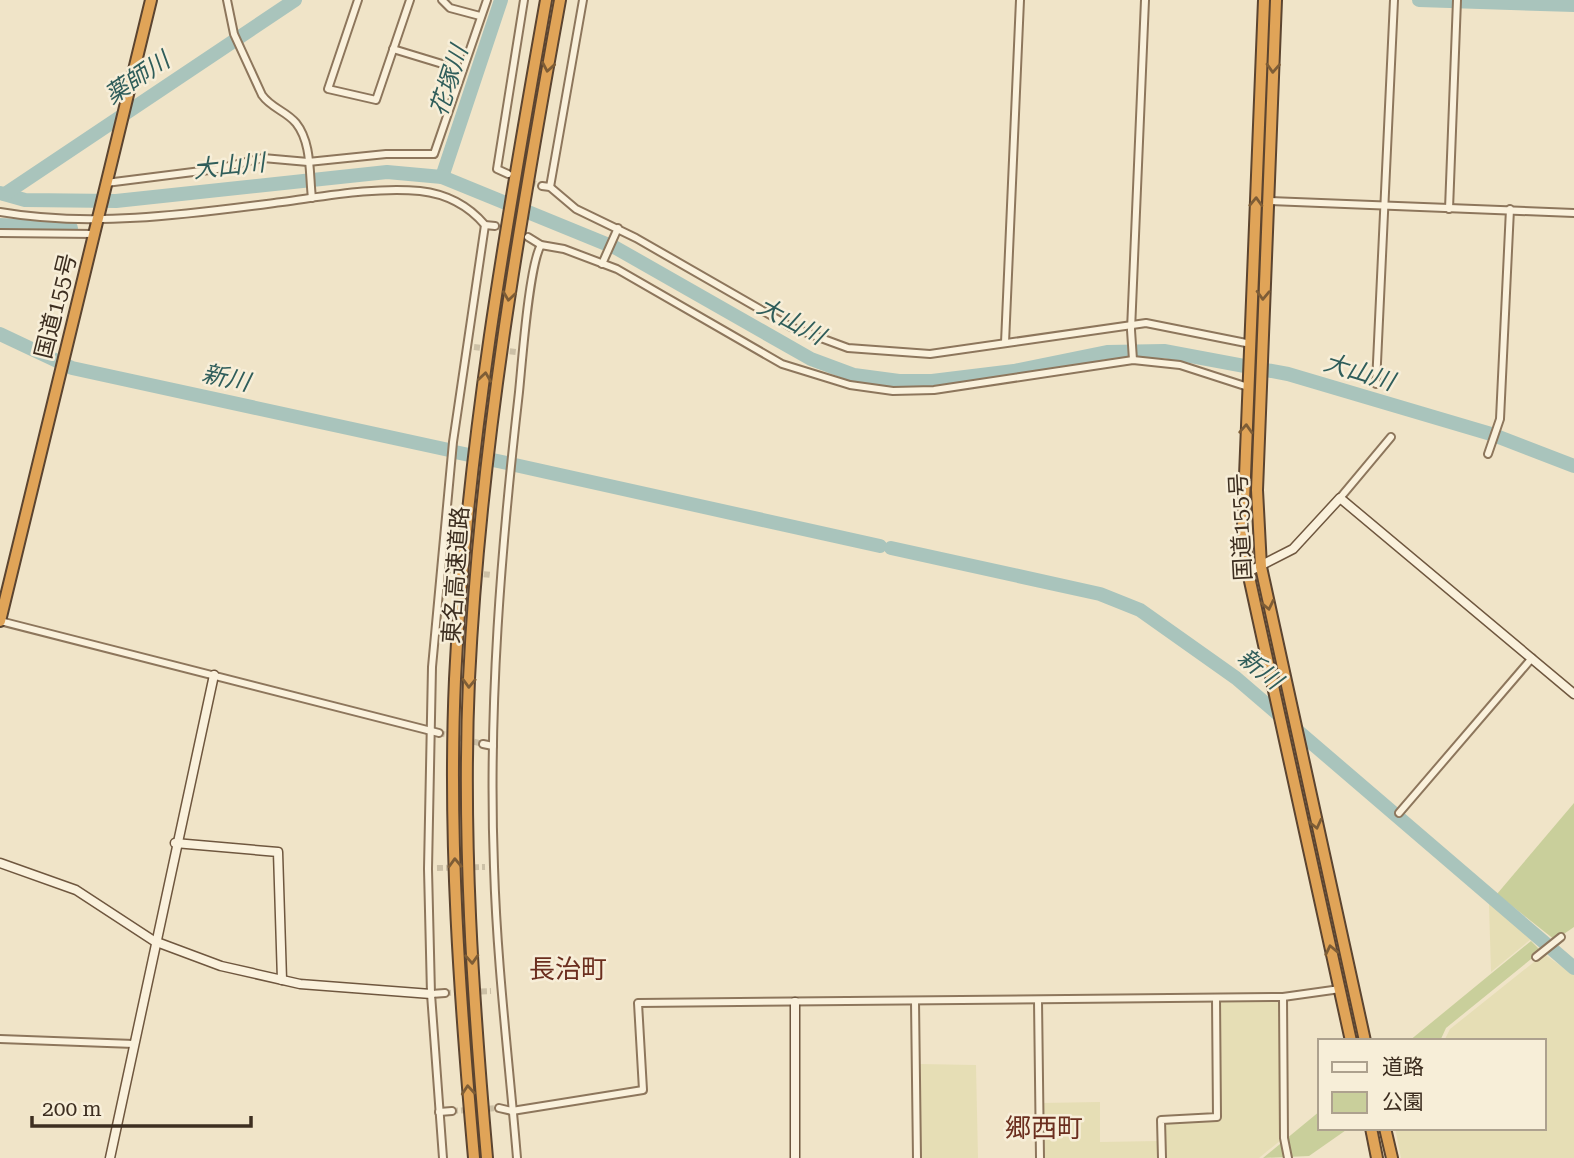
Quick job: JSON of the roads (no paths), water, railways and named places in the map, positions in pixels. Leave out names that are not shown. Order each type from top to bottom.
[{"type":"highway","name":"国道155号","points":[[0,621],[151,0]]},
{"type":"highway","name":"東名高速道路","points":[[474,1158],[462,1018],[454,828],[455,681],[473,467],[501,225],[514,185],[546,0]]},
{"type":"highway","name":"東名高速道路","points":[[487,1158],[475,1018],[467,827],[469,681],[486,468],[524,233],[526,190],[560,0]]},
{"type":"highway","name":"国道155号","points":[[1264,0],[1256,346],[1260,391],[1257,490],[1261,567],[1293,723],[1365,1039]]},
{"type":"highway","name":"国道155号","points":[[1276,0],[1267,201],[1256,346],[1248,387],[1243,526],[1248,572],[1351,1039]]},
{"type":"highway","points":[[1371,1130],[1377,1158]]},
{"type":"highway","points":[[1385,1130],[1392,1158]]},
{"type":"street","points":[[227,0],[234,34],[268,104],[286,115],[304,137],[312,198]]},
{"type":"street","points":[[358,0],[328,89],[376,100],[410,0]]},
{"type":"street","points":[[442,0],[450,8],[480,16]]},
{"type":"street","points":[[106,183],[217,169],[263,158],[308,163],[386,154],[434,154],[487,0]]},
{"type":"street","points":[[508,174],[497,169],[524,0]]},
{"type":"street","points":[[583,0],[546,186],[576,209],[617,229],[791,327],[823,341],[871,352],[918,354],[1132,327],[1169,325],[1256,346]]},
{"type":"street","points":[[1005,343],[1020,0]]},
{"type":"street","points":[[1133,358],[1145,0]]},
{"type":"street","points":[[1376,384],[1394,0]]},
{"type":"street","points":[[1449,209],[1457,0]]},
{"type":"street","points":[[393,49],[462,70]]},
{"type":"street","points":[[0,212],[97,219],[195,213],[379,191],[421,191],[453,198],[475,213],[485,225],[466,346],[440,569],[430,730],[428,869],[431,994],[443,1158]]},
{"type":"street","points":[[1267,201],[1574,213]]},
{"type":"street","points":[[1489,451],[1499,422],[1510,209]]},
{"type":"street","points":[[485,225],[501,225]]},
{"type":"street","points":[[603,263],[617,229]]},
{"type":"street","points":[[0,233],[95,234]]},
{"type":"street","points":[[524,233],[541,245],[564,248],[628,275],[782,364],[850,385],[893,391],[934,390],[1133,358],[1180,365],[1248,387]]},
{"type":"street","points":[[517,1158],[501,990],[494,867],[493,746],[500,576],[520,353],[541,245]]},
{"type":"street","points":[[466,346],[474,347]]},
{"type":"street","points":[[1248,572],[1293,549],[1391,437]]},
{"type":"street","points":[[1340,498],[1574,694]]},
{"type":"street","points":[[440,569],[448,570]]},
{"type":"street","points":[[491,575],[500,576]]},
{"type":"street","points":[[0,621],[439,733]]},
{"type":"street","points":[[1399,813],[1532,658]]},
{"type":"street","points":[[110,1158],[175,843],[214,675]]},
{"type":"street","points":[[483,744],[493,746]]},
{"type":"street","points":[[175,843],[278,852],[282,980]]},
{"type":"street","points":[[0,863],[76,890],[154,941],[221,965],[282,980],[444,993]]},
{"type":"street","points":[[485,867],[494,867]]},
{"type":"street","points":[[428,869],[437,868]]},
{"type":"street","points":[[1536,957],[1561,937]]},
{"type":"street","points":[[499,1108],[512,1111],[643,1090],[638,1003],[1283,997],[1340,989]]},
{"type":"street","points":[[491,991],[501,990]]},
{"type":"street","points":[[1283,997],[1284,1138],[1288,1158]]},
{"type":"street","points":[[1162,1158],[1161,1120],[1217,1117],[1216,998]]},
{"type":"street","points":[[1038,1000],[1040,1158]]},
{"type":"street","points":[[915,1001],[917,1158]]},
{"type":"street","points":[[795,1002],[795,1158]]},
{"type":"street","points":[[0,1039],[134,1044]]},
{"type":"street","points":[[439,1112],[452,1111]]},
{"type":"waterway","name":"薬師川","points":[[5,194],[295,0]]},
{"type":"waterway","name":"花塚川","points":[[442,177],[501,0]]},
{"type":"waterway","name":"花塚川","points":[[1419,0],[1574,5]]},
{"type":"waterway","name":"大山川","points":[[0,193],[25,200],[116,201],[387,172],[442,177],[616,248],[811,359],[854,375],[899,381],[932,381],[1014,371],[1107,352],[1164,351],[1288,374],[1491,434],[1574,466]]},
{"type":"waterway","points":[[0,225],[71,228]]},
{"type":"waterway","name":"新川","points":[[0,334],[72,368],[449,450]]},
{"type":"waterway","name":"新川","points":[[455,452],[507,463]]},
{"type":"waterway","name":"新川","points":[[515,465],[880,546]]},
{"type":"waterway","name":"新川","points":[[891,548],[1100,594],[1140,610],[1236,678],[1574,968]]},
{"type":"tunnel","points":[[513,176],[542,186]]},
{"type":"tunnel","points":[[495,226],[528,237]]},
{"type":"tunnel","points":[[474,347],[516,352]]},
{"type":"tunnel","points":[[448,570],[491,575]]},
{"type":"tunnel","points":[[439,733],[483,744]]},
{"type":"tunnel","points":[[437,868],[485,867]]},
{"type":"tunnel","points":[[445,993],[491,991]]},
{"type":"tunnel","points":[[452,1111],[499,1108]]},
{"type":"district","name":"長治町","points":[[568,969]]},
{"type":"district","name":"郷西町","points":[[1044,1128]]}]
